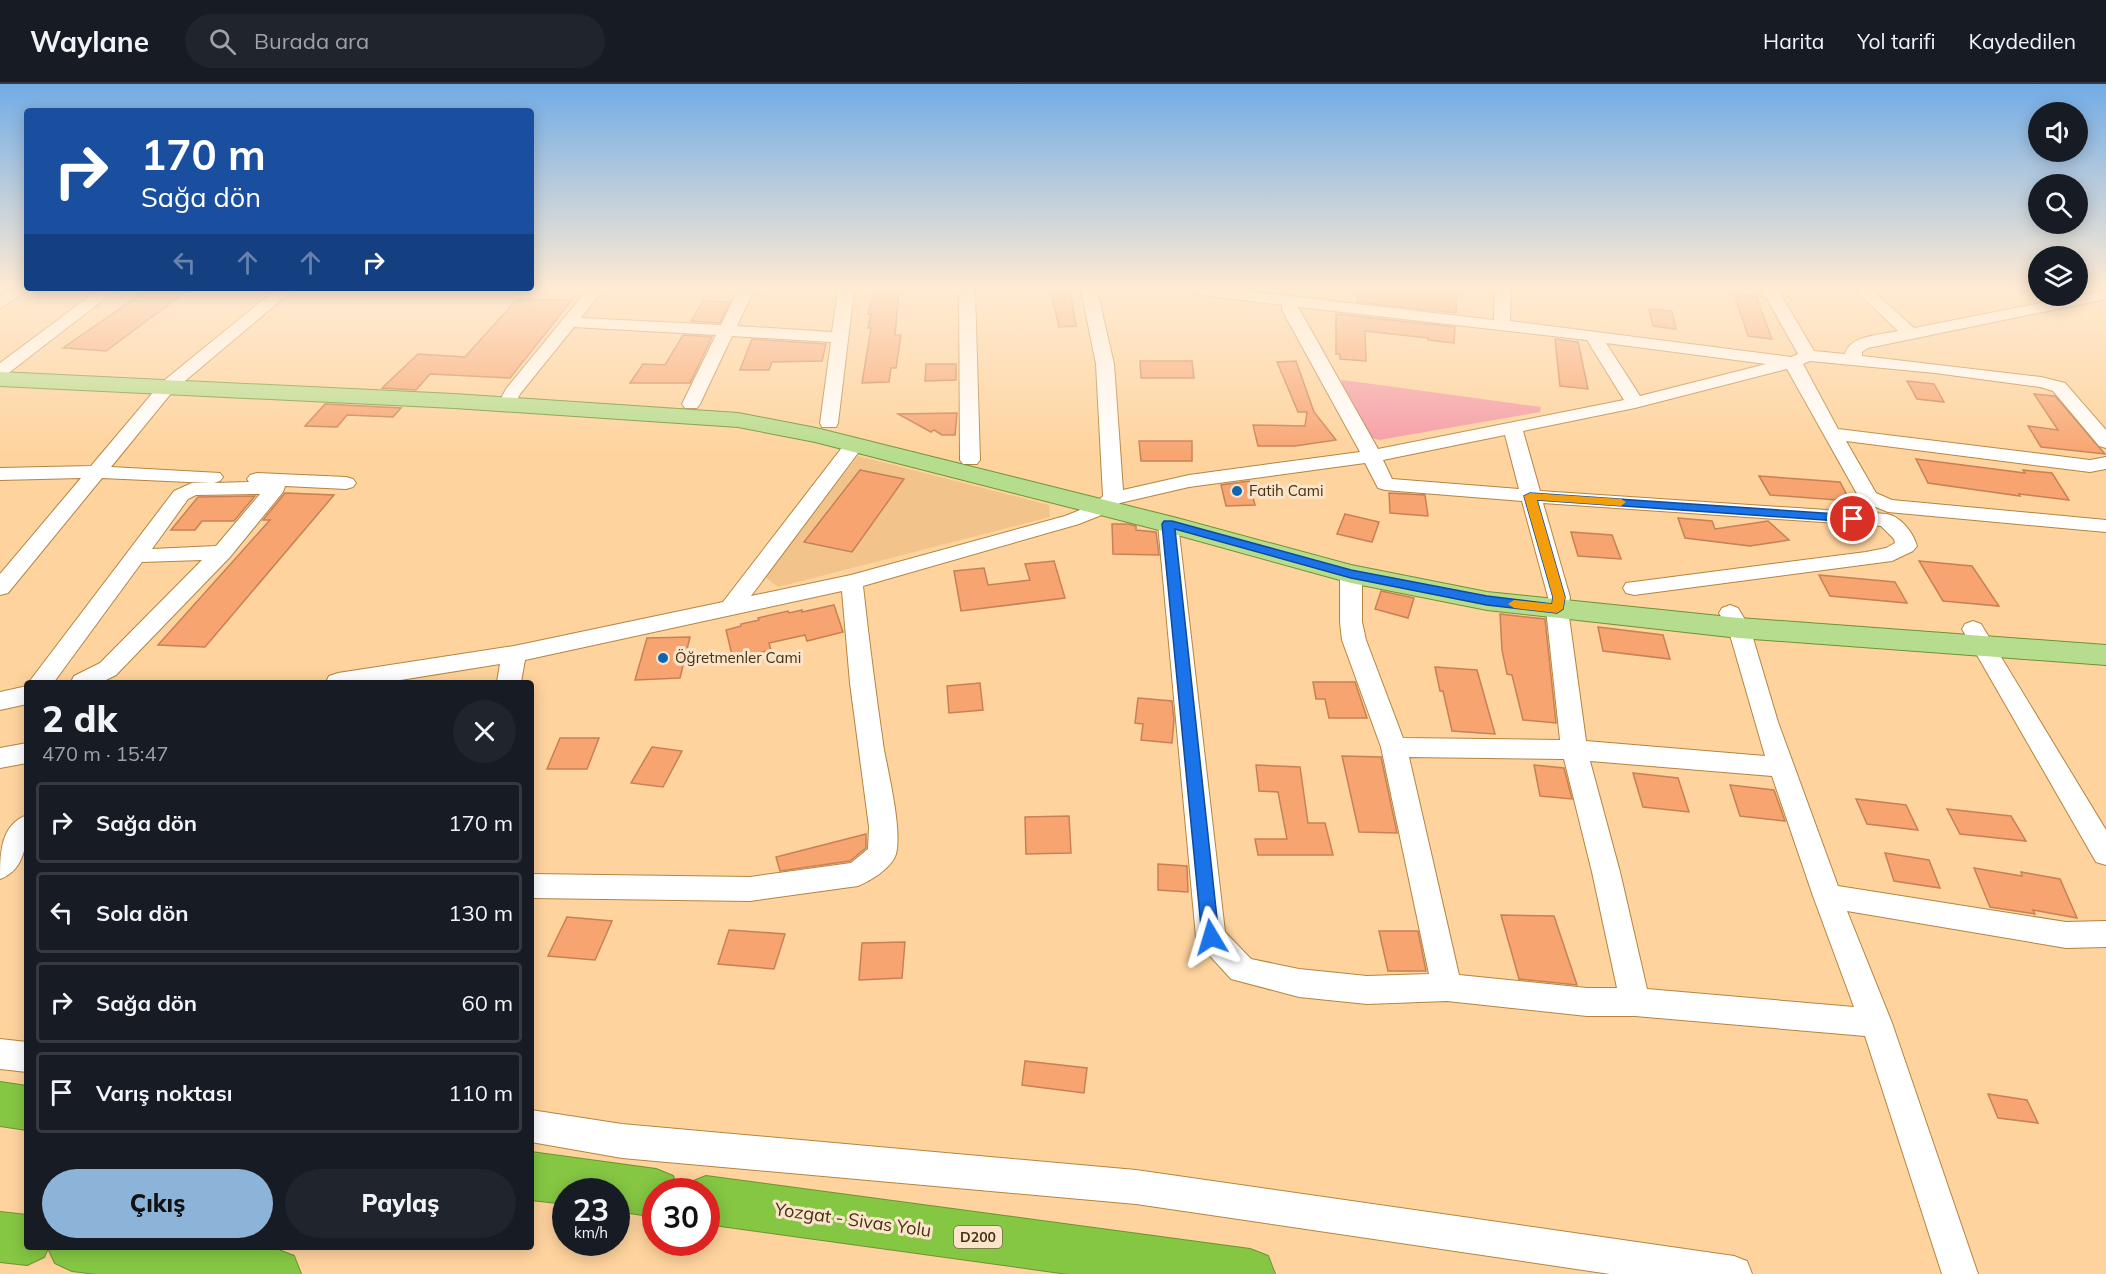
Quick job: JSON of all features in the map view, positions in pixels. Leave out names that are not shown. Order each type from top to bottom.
[{"type":"highway","points":[[0,1104],[24,1108]]},
{"type":"highway","points":[[534,1176],[642,1191]]},
{"type":"highway","name":"Yozgat - Sivas Yolu","points":[[720,1202],[1250,1274]]},
{"type":"highway","points":[[0,1237],[24,1240]]},
{"type":"highway","points":[[101,1250],[276,1274]]},
{"type":"main road","points":[[0,370],[171,383]]},
{"type":"main road","points":[[0,379],[171,383],[735,407],[829,423],[970,460],[1168,524],[1351,574],[1487,601],[1558,603],[1734,620],[1978,637],[2106,640]]},
{"type":"main road","points":[[510,399],[738,420],[816,435],[1382,568],[1558,603]]},
{"type":"main road","points":[[1978,637],[2106,655]]},
{"type":"street","points":[[0,370],[33,346]]},
{"type":"street","points":[[0,588],[171,383],[217,346]]},
{"type":"street","points":[[510,399],[552,346]]},
{"type":"street","points":[[692,404],[720,346]]},
{"type":"street","points":[[829,423],[839,346]]},
{"type":"street","points":[[968,346],[970,460]]},
{"type":"street","points":[[1101,346],[1105,364],[1107,503]]},
{"type":"street","points":[[1310,346],[1372,456],[1385,484],[1530,496],[2106,526]]},
{"type":"street","points":[[1599,346],[1635,403]]},
{"type":"street","points":[[1679,346],[1801,359],[1853,359],[2041,381],[2059,387],[2106,442]]},
{"type":"street","points":[[1634,588],[1892,554],[1906,546],[1904,537],[1887,513],[1868,497],[1799,377],[1801,359],[1795,346]]},
{"type":"street","points":[[1853,359],[1854,350],[1860,346]]},
{"type":"street","points":[[351,680],[514,654],[852,582],[1072,520],[1107,503],[1189,482],[1372,456],[1512,428],[1635,403],[1801,359]]},
{"type":"street","points":[[1512,428],[1558,603],[1574,750],[1606,872],[1635,1002]]},
{"type":"street","points":[[1832,434],[2091,466],[2106,463]]},
{"type":"street","points":[[732,606],[854,445]]},
{"type":"street","points":[[0,474],[96,472],[346,483]]},
{"type":"street","points":[[43,680],[181,495],[192,489],[276,488],[222,552],[108,669],[87,680]]},
{"type":"street","points":[[1168,524],[1211,937],[1242,970],[1299,983],[1367,990],[1447,987],[1587,1002],[1635,1002],[1876,1023]]},
{"type":"street","points":[[136,556],[222,552]]},
{"type":"street","points":[[1351,574],[1354,640],[1394,747],[1447,987]]},
{"type":"street","points":[[534,886],[750,889],[858,874],[882,854],[883,827],[862,683],[852,582]]},
{"type":"street","points":[[1734,620],[1766,722],[1827,896],[1876,1023],[1960,1274]]},
{"type":"street","points":[[1978,637],[2105,851]]},
{"type":"street","points":[[509,680],[514,654]]},
{"type":"street","points":[[0,701],[24,696]]},
{"type":"street","points":[[1394,747],[1574,750],[1782,767]]},
{"type":"street","points":[[0,758],[24,754]]},
{"type":"street","points":[[0,867],[24,831]]},
{"type":"street","points":[[1827,896],[2066,935],[2106,934]]},
{"type":"street","points":[[0,1054],[24,1057]]},
{"type":"street","points":[[534,1126],[622,1141],[1136,1187],[1734,1274]]},
{"type":"shaded area","points":[[1343,380],[1541,407],[1540,412],[1379,440],[1369,437],[1339,384]]},
{"type":"shaded area","points":[[858,456],[1049,505],[1050,517],[778,587],[764,576]]},
{"type":"building","points":[[67,346],[113,346],[106,351],[63,348]]},
{"type":"building","points":[[475,346],[536,346],[510,378],[430,374],[416,390],[382,388],[418,354],[465,357]]},
{"type":"building","points":[[677,346],[708,346],[690,383],[630,383],[643,364],[665,365]]},
{"type":"building","points":[[749,346],[826,346],[822,361],[772,362],[769,370],[740,370]]},
{"type":"building","points":[[868,346],[899,346],[896,368],[891,368],[889,382],[862,383]]},
{"type":"building","points":[[1336,346],[1365,346],[1366,361],[1340,359],[1340,354],[1336,354]]},
{"type":"building","points":[[1556,346],[1579,346],[1588,389],[1560,386]]},
{"type":"building","points":[[1140,361],[1192,361],[1194,378],[1141,378]]},
{"type":"building","points":[[1296,361],[1314,412],[1336,440],[1295,446],[1258,446],[1253,425],[1305,426],[1307,412],[1298,412],[1277,362]]},
{"type":"building","points":[[926,364],[956,364],[956,380],[925,381]]},
{"type":"building","points":[[1907,381],[1934,384],[1944,402],[1917,399]]},
{"type":"building","points":[[2034,394],[2055,396],[2105,454],[2041,447],[2028,426],[2058,430]]},
{"type":"building","points":[[325,404],[401,408],[393,417],[347,415],[337,427],[305,426]]},
{"type":"building","points":[[957,413],[955,435],[942,435],[934,430],[931,432],[898,414]]},
{"type":"building","points":[[1139,441],[1192,441],[1192,461],[1141,461]]},
{"type":"building","points":[[1916,459],[2025,473],[2023,470],[2052,473],[2069,500],[2019,494],[2020,496],[1928,483]]},
{"type":"building","points":[[860,470],[904,479],[852,552],[804,542]]},
{"type":"building","points":[[1759,476],[1840,482],[1850,501],[1770,495]]},
{"type":"building","name":"Fatih Cami","points":[[1249,481],[1255,505],[1226,506],[1221,485]]},
{"type":"building","points":[[285,493],[334,495],[205,647],[158,645],[270,520],[263,520]]},
{"type":"building","points":[[1389,493],[1425,495],[1428,516],[1390,513]]},
{"type":"building","points":[[255,496],[234,521],[202,521],[195,530],[171,530],[198,497]]},
{"type":"building","points":[[1345,514],[1379,522],[1372,542],[1337,534]]},
{"type":"building","points":[[1678,518],[1712,521],[1715,529],[1768,521],[1789,540],[1750,546],[1685,538]]},
{"type":"building","points":[[1112,524],[1128,524],[1136,526],[1136,530],[1156,532],[1159,555],[1113,554]]},
{"type":"building","points":[[1571,532],[1612,535],[1621,559],[1578,556]]},
{"type":"building","points":[[1054,561],[1065,598],[961,611],[954,571],[984,568],[988,585],[1030,580],[1025,564]]},
{"type":"building","points":[[1919,561],[1972,566],[1999,606],[1943,601]]},
{"type":"building","points":[[1819,575],[1895,582],[1907,603],[1830,596]]},
{"type":"building","points":[[1381,591],[1414,598],[1408,618],[1375,609]]},
{"type":"building","points":[[834,605],[843,632],[807,641],[805,635],[769,643],[771,650],[733,659],[726,630],[759,620],[758,618],[788,611],[789,613],[802,610],[802,612]]},
{"type":"building","points":[[1500,614],[1545,619],[1556,723],[1523,720],[1512,675],[1507,674],[1502,650]]},
{"type":"building","points":[[1598,627],[1663,635],[1670,659],[1603,651]]},
{"type":"building","name":"Öğretmenler Cami","points":[[690,637],[680,678],[635,680],[647,638]]},
{"type":"building","points":[[1435,667],[1477,670],[1495,734],[1452,731]]},
{"type":"building","points":[[1313,682],[1355,682],[1367,718],[1329,718],[1325,699],[1316,699]]},
{"type":"building","points":[[980,683],[983,710],[949,713],[947,686]]},
{"type":"building","points":[[1138,698],[1172,701],[1174,720],[1172,743],[1141,740],[1143,724],[1135,723]]},
{"type":"building","points":[[560,738],[599,738],[587,769],[547,769]]},
{"type":"building","points":[[652,747],[682,751],[663,787],[631,783]]},
{"type":"building","points":[[1342,756],[1381,757],[1397,833],[1359,832]]},
{"type":"building","points":[[1256,765],[1300,767],[1308,823],[1325,823],[1333,855],[1258,855],[1255,839],[1287,839],[1278,792],[1259,791]]},
{"type":"building","points":[[1534,765],[1564,768],[1572,799],[1540,796]]},
{"type":"building","points":[[1633,773],[1678,778],[1689,812],[1643,807]]},
{"type":"building","points":[[1730,785],[1774,790],[1785,821],[1740,816]]},
{"type":"building","points":[[1856,799],[1906,805],[1918,830],[1867,824]]},
{"type":"building","points":[[1947,809],[2011,816],[2026,841],[1960,834]]},
{"type":"building","points":[[1069,816],[1071,853],[1026,854],[1025,817]]},
{"type":"building","points":[[866,834],[866,848],[850,861],[780,871],[776,857]]},
{"type":"building","points":[[1885,853],[1929,860],[1940,888],[1894,881]]},
{"type":"building","points":[[1158,864],[1187,866],[1188,892],[1158,890]]},
{"type":"building","points":[[1974,868],[2022,876],[2021,872],[2060,879],[2077,918],[2033,910],[2035,914],[1990,907]]},
{"type":"building","points":[[1501,915],[1554,916],[1577,985],[1519,979]]},
{"type":"building","points":[[567,917],[612,921],[595,960],[548,956]]},
{"type":"building","points":[[729,930],[785,934],[774,969],[718,964]]},
{"type":"building","points":[[1379,931],[1418,931],[1426,971],[1388,971]]},
{"type":"building","points":[[905,942],[902,978],[859,980],[862,943]]},
{"type":"building","points":[[1025,1061],[1087,1068],[1084,1093],[1022,1085]]},
{"type":"building","points":[[1988,1094],[2027,1100],[2038,1123],[1998,1118]]},
{"type":"slow traffic","points":[[1514,604],[1557,609],[1559,597],[1530,496],[1621,502]]},
{"type":"place","name":"Fatih Cami","points":[[1237,491]]},
{"type":"place","name":"Öğretmenler Cami","points":[[663,658]]},
{"type":"route","points":[[1211,937],[1168,524],[1351,574],[1487,601],[1557,609],[1559,597],[1530,496],[1853,519]]}]
